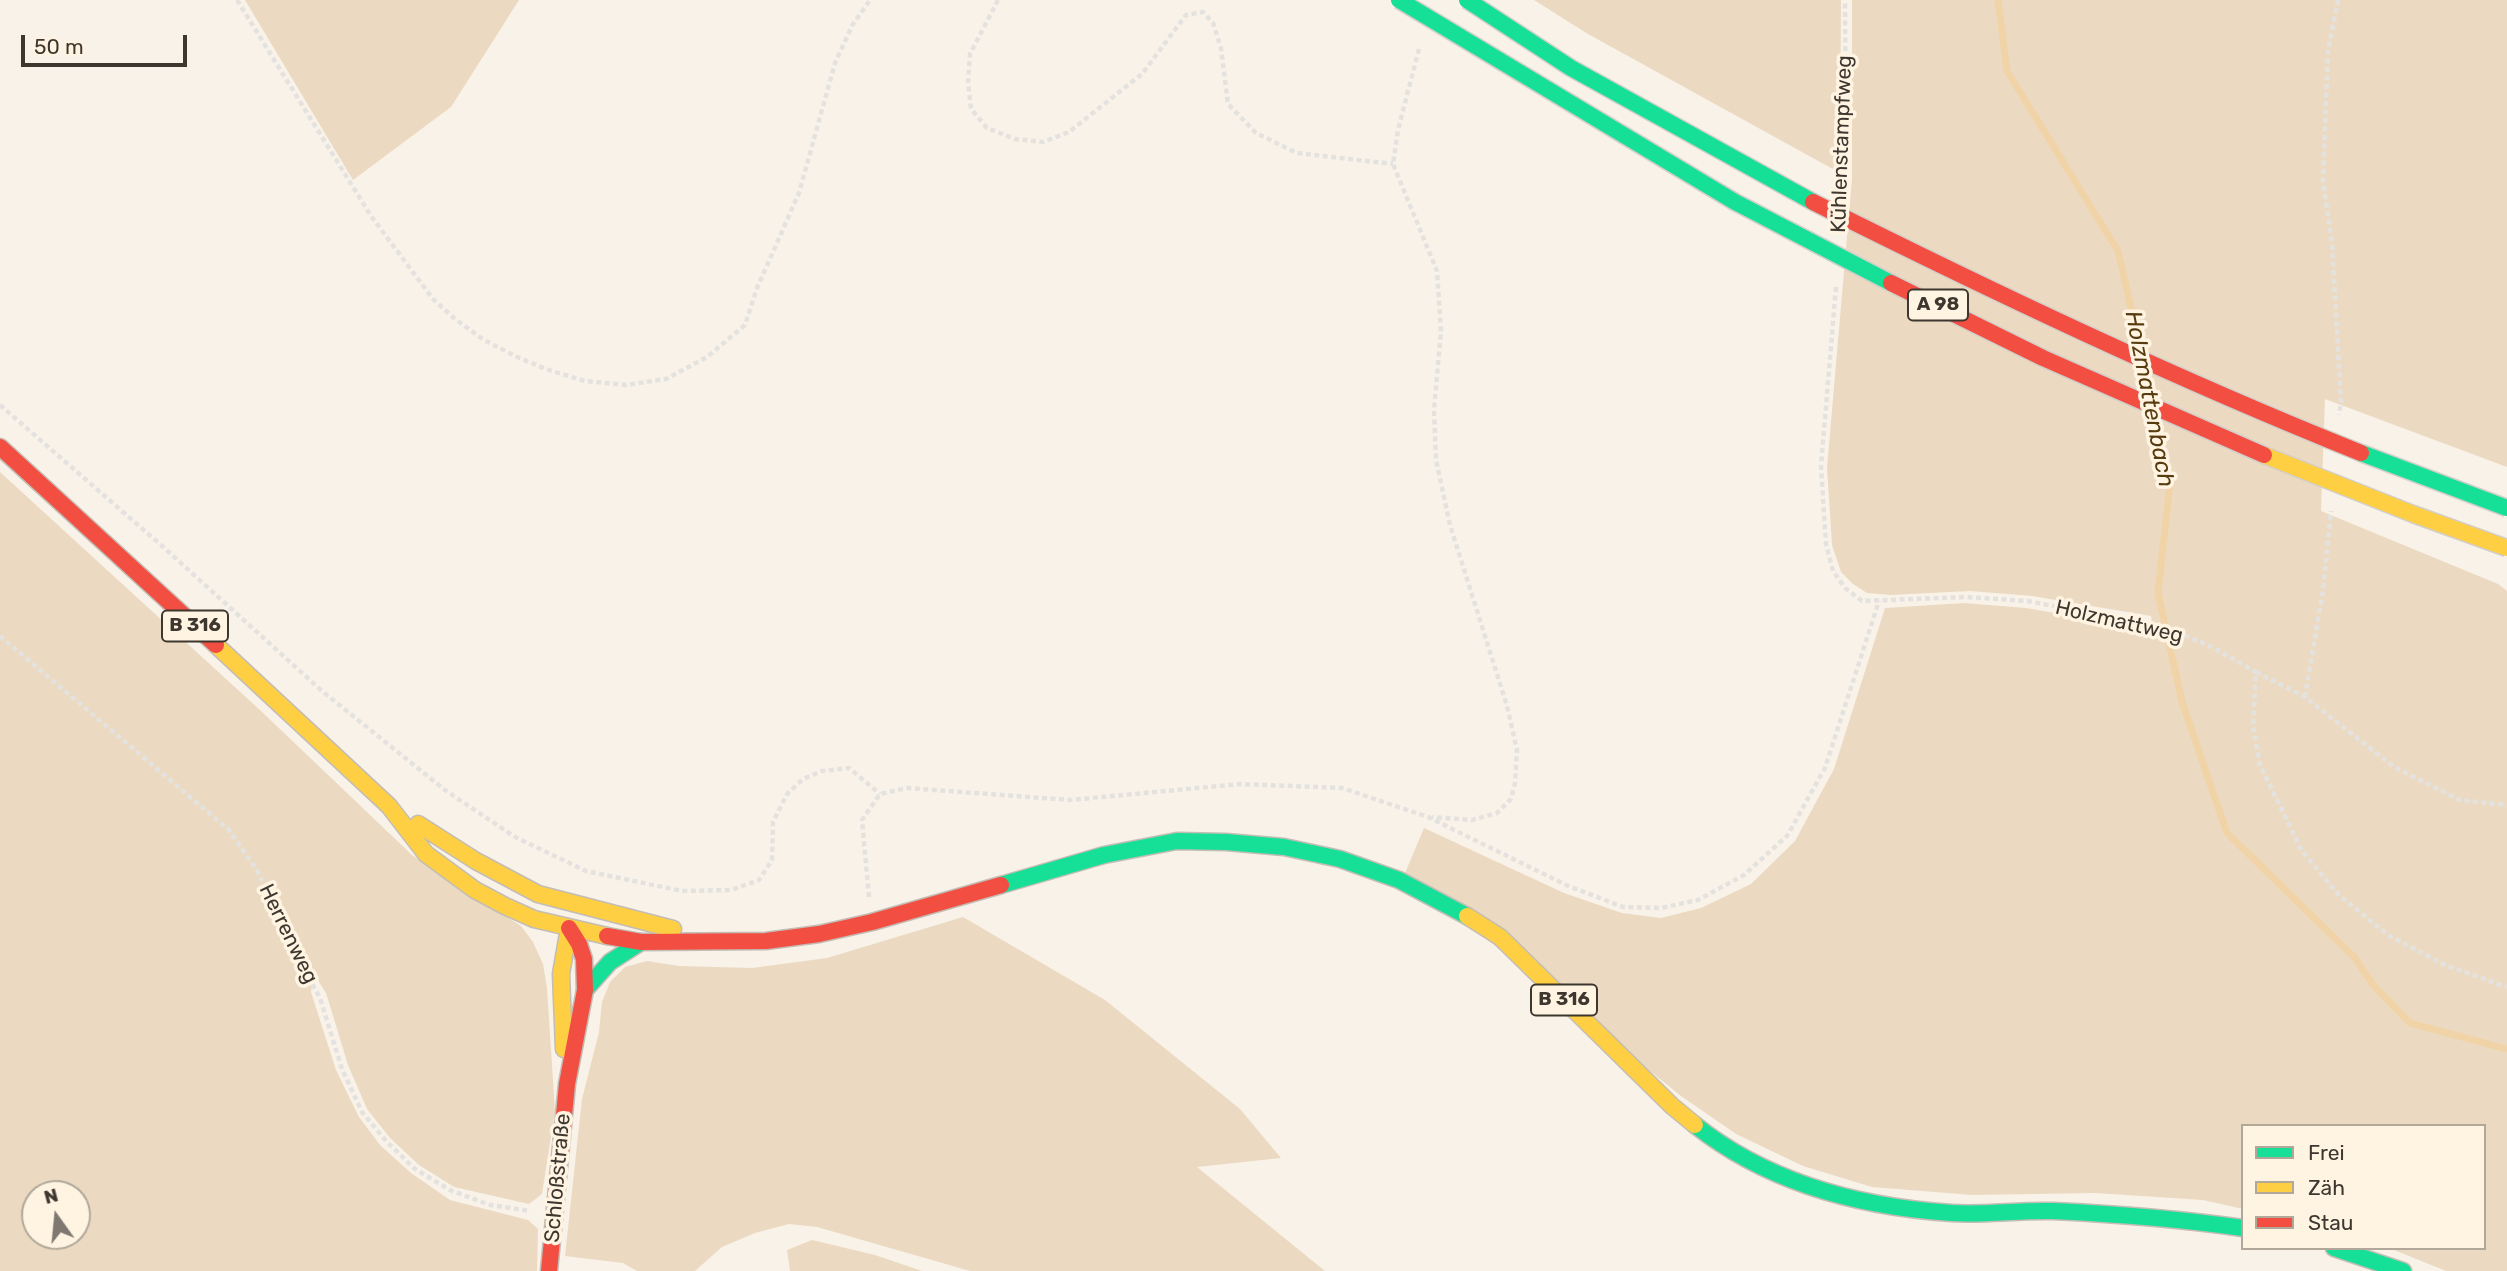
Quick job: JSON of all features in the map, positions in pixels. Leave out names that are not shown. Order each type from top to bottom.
[{"type":"main road","name":"A 98","points":[[1399,0],[1555,97],[1772,223],[2006,339],[2238,445],[2392,508],[2507,548]]},
{"type":"main road","name":"A 98","points":[[1467,0],[1571,68],[1776,183],[2016,303],[2248,408],[2439,484],[2507,508]]},
{"type":"main road","name":"B 316","points":[[0,447],[389,806],[426,854],[458,878],[505,906],[534,919],[641,942],[766,941],[872,922],[1116,852],[1177,841],[1284,846],[1340,859],[1399,880],[1454,907],[1500,937],[1672,1106],[1722,1146],[1772,1172],[1824,1191],[1885,1206],[1954,1213],[2050,1212],[2175,1218],[2241,1228]]},
{"type":"main road","name":"B 316","points":[[389,806],[476,861],[538,894],[656,923],[698,941]]},
{"type":"main road","points":[[538,894],[558,912],[569,928]]},
{"type":"main road","name":"Schloßstraße","points":[[567,1084],[560,966],[569,928]]},
{"type":"main road","name":"Schloßstraße","points":[[550,1271],[567,1084],[585,990],[584,959],[569,928]]},
{"type":"main road","points":[[585,990],[597,973],[615,956],[641,942]]},
{"type":"main road","points":[[2340,1250],[2403,1271]]},
{"type":"path","points":[[237,0],[371,216],[432,299],[484,340],[517,357],[585,381],[626,385],[666,379],[707,357],[744,325],[757,288],[799,193],[835,63],[853,24],[870,0]]},
{"type":"path","points":[[998,0],[970,54],[968,82],[971,108],[987,128],[1015,139],[1043,142],[1069,132],[1142,74],[1185,15],[1203,12],[1213,23],[1221,48],[1228,104],[1256,133],[1297,153],[1393,164]]},
{"type":"path","name":"Kühlenstampfweg","points":[[1843,199],[1846,161],[1845,0]]},
{"type":"path","points":[[2338,0],[2328,51],[2323,181],[2332,243],[2341,402],[2339,416]]},
{"type":"path","points":[[1419,49],[1398,130],[1393,164],[1437,271],[1441,331],[1434,410],[1436,460],[1450,525],[1507,706],[1517,750],[1511,799],[1497,813],[1472,820],[1427,817]]},
{"type":"path","name":"Holzmattweg","points":[[1837,275],[1821,466],[1826,544],[1833,571],[1845,589],[1862,601],[1966,597],[2028,601],[2172,630],[2212,647],[2305,697],[2394,767],[2460,800],[2507,805]]},
{"type":"path","points":[[0,405],[323,691],[445,790],[515,837],[586,871],[682,891],[731,890],[759,880],[772,860],[773,822],[787,794],[803,779],[822,771],[849,768],[880,794]]},
{"type":"path","points":[[2305,697],[2323,590],[2331,510]]},
{"type":"path","points":[[872,922],[862,820],[880,794],[907,788],[1070,800],[1240,784],[1342,788],[1427,817],[1566,885],[1623,906],[1661,908],[1698,900],[1744,875],[1787,836],[1825,768],[1879,601]]},
{"type":"path","name":"Herrenweg","points":[[0,636],[228,828],[257,870],[287,938],[320,998],[342,1069],[362,1112],[386,1141],[415,1169],[450,1190],[490,1205],[555,1215]]},
{"type":"path","points":[[2256,672],[2253,726],[2260,765],[2302,851],[2338,894],[2388,935],[2445,965],[2507,987]]},
{"type":"shaded area","points":[[245,0],[519,0],[451,107],[353,180]]},
{"type":"shaded area","points":[[1534,0],[1841,0],[1840,173],[1588,34]]},
{"type":"shaded area","points":[[1852,0],[2507,0],[2507,467],[2325,399],[2321,511],[2498,584],[2507,591],[2507,1271],[2446,1271],[2394,1250],[2486,1250],[2486,1124],[2241,1124],[2241,1209],[2203,1200],[2095,1193],[1972,1195],[1872,1187],[1803,1166],[1736,1134],[1681,1096],[1405,873],[1424,828],[1564,893],[1622,913],[1661,918],[1701,908],[1751,884],[1795,841],[1834,769],[1885,608],[1965,603],[2026,608],[2153,630],[2151,616],[2032,596],[1970,591],[1891,595],[1867,593],[1841,572],[1832,545],[1827,468],[1852,179]]},
{"type":"shaded area","points":[[0,472],[261,711],[412,855],[521,926],[533,942],[543,964],[547,988],[555,1111],[542,1194],[529,1204],[454,1187],[419,1165],[390,1138],[367,1109],[348,1065],[326,993],[314,974],[311,992],[336,1070],[359,1117],[380,1145],[411,1173],[450,1200],[528,1220],[538,1229],[537,1271],[0,1271]]},
{"type":"shaded area","points":[[963,917],[1105,1000],[1240,1109],[1281,1158],[1197,1167],[1325,1271],[970,1271],[817,1227],[789,1224],[755,1233],[722,1247],[695,1271],[637,1271],[623,1263],[565,1256],[582,1099],[599,1032],[602,1002],[610,982],[625,967],[647,961],[679,966],[752,968],[827,958]]},
{"type":"shaded area","points":[[812,1240],[875,1255],[922,1271],[790,1271],[787,1250]]},
{"type":"waterway","name":"Holzmattenbach","points":[[1998,0],[2007,71],[2118,251],[2139,343]]},
{"type":"waterway","name":"Holzmattenbach","points":[[2157,423],[2170,483],[2158,593],[2182,702],[2227,833],[2355,958],[2373,985],[2410,1023],[2507,1049]]},
{"type":"traffic: fast","points":[[1399,0],[1735,202],[1891,283]]},
{"type":"traffic: fast","points":[[1467,0],[1571,68],[1813,202]]},
{"type":"traffic: fast","points":[[2361,453],[2507,508]]},
{"type":"traffic: fast","points":[[1001,885],[1104,855],[1177,841],[1226,842],[1284,847],[1340,859],[1399,880],[1467,916]]},
{"type":"traffic: fast","points":[[585,990],[610,962],[641,942]]},
{"type":"traffic: fast","points":[[1695,1125],[1723,1145],[1784,1177],[1850,1198],[1884,1205],[1952,1213],[2040,1211],[2101,1214],[2241,1228]]},
{"type":"traffic: fast","points":[[2340,1250],[2403,1271]]},
{"type":"traffic: slow","points":[[2264,455],[2507,548]]},
{"type":"traffic: slow","points":[[216,645],[389,806],[426,854],[475,890],[505,906],[534,919],[607,936]]},
{"type":"traffic: slow","points":[[418,824],[476,861],[538,894],[673,929]]},
{"type":"traffic: slow","points":[[1467,916],[1500,937],[1672,1106],[1695,1125]]},
{"type":"traffic: slow","points":[[564,1049],[561,974],[569,928]]},
{"type":"traffic: jam","points":[[1813,202],[2084,333],[2361,453]]},
{"type":"traffic: jam","points":[[1891,283],[2043,358],[2264,455]]},
{"type":"traffic: jam","points":[[0,447],[216,645]]},
{"type":"traffic: jam","points":[[607,936],[641,942],[766,941],[819,934],[872,922],[1001,885]]},
{"type":"traffic: jam","points":[[549,1271],[567,1084],[585,990],[584,959],[569,928]]}]
